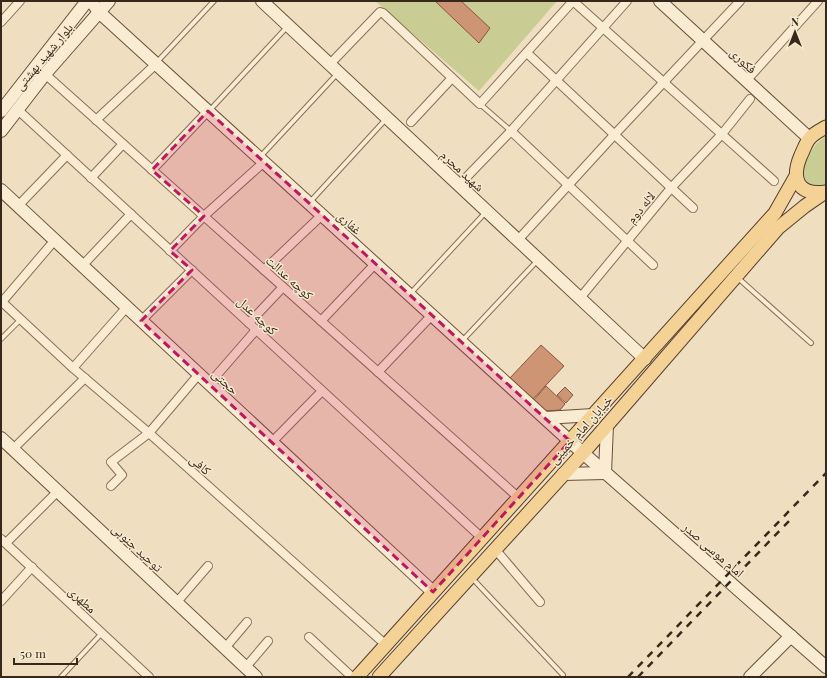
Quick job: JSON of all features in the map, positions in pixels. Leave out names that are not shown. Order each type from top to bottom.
[{"type":"main road","points":[[809,138],[826,127]]},
{"type":"main road","name":"خیابان امام خمینی","points":[[357,677],[776,213],[796,176],[799,161],[809,138]]},
{"type":"main road","points":[[796,176],[801,186],[808,192],[825,193]]},
{"type":"main road","name":"خیابان امام خمینی","points":[[379,677],[607,425],[778,228],[805,206],[825,193]]},
{"type":"street","points":[[1,22],[20,1]]},
{"type":"street","name":"بلوار شهید بهشتی","points":[[1,111],[87,1]]},
{"type":"street","name":"غفاری","points":[[91,1],[99,12],[582,453]]},
{"type":"street","name":"بلوار شهید بهشتی","points":[[1,132],[45,74],[109,1]]},
{"type":"street","name":"شهید محرم","points":[[262,1],[645,359]]},
{"type":"street","points":[[334,68],[380,12],[383,13],[480,104],[573,1],[774,180]]},
{"type":"street","points":[[459,185],[511,131],[627,1]]},
{"type":"street","name":"فکوری","points":[[661,1],[809,138]]},
{"type":"street","points":[[518,240],[614,134],[740,1]]},
{"type":"street","points":[[746,80],[818,1]]},
{"type":"street","points":[[527,53],[693,208]]},
{"type":"street","points":[[96,120],[156,64]]},
{"type":"street","name":"کوچه عدالت","points":[[45,74],[519,498]]},
{"type":"street","points":[[411,122],[452,78]]},
{"type":"street","name":"لاله دوم","points":[[580,298],[671,188],[722,134],[750,99]]},
{"type":"street","name":"کوچه عدل","points":[[18,110],[482,538]]},
{"type":"street","points":[[152,170],[208,111]]},
{"type":"street","points":[[511,131],[653,265]]},
{"type":"street","points":[[92,178],[123,144]]},
{"type":"street","points":[[18,206],[67,155]]},
{"type":"street","points":[[170,250],[261,160]]},
{"type":"street","name":"حجتی","points":[[1,190],[54,241],[433,592]]},
{"type":"street","points":[[82,266],[131,214]]},
{"type":"street","points":[[264,270],[322,215]]},
{"type":"street","points":[[2,302],[54,241]]},
{"type":"street","points":[[321,320],[375,264]]},
{"type":"street","points":[[142,321],[192,270]]},
{"type":"street","points":[[249,323],[284,287]]},
{"type":"street","name":"کافی","points":[[2,302],[73,368],[149,433],[386,645]]},
{"type":"street","points":[[73,368],[126,308]]},
{"type":"street","points":[[378,372],[432,315]]},
{"type":"street","points":[[210,384],[256,330]]},
{"type":"street","points":[[111,486],[122,475],[111,462],[149,433],[198,374]]},
{"type":"street","points":[[13,449],[85,378]]},
{"type":"street","points":[[272,442],[322,390]]},
{"type":"street","points":[[545,418],[593,415]]},
{"type":"street","points":[[563,474],[605,473],[607,425]]},
{"type":"street","name":"توحید جنوبی","points":[[1,438],[256,677]]},
{"type":"street","name":"امام موسی صدر","points":[[582,453],[826,667]]},
{"type":"street","points":[[3,541],[58,491]]},
{"type":"street","name":"مطهری","points":[[3,541],[149,677]]},
{"type":"street","points":[[495,549],[540,602]]},
{"type":"street","points":[[177,602],[208,566]]},
{"type":"street","points":[[1,601],[32,567]]},
{"type":"street","points":[[225,648],[247,622]]},
{"type":"street","points":[[750,677],[791,636]]},
{"type":"street","points":[[309,637],[352,677]]},
{"type":"street","points":[[246,667],[268,641]]},
{"type":"lane","points":[[156,64],[214,1]]},
{"type":"lane","points":[[208,111],[289,26]]},
{"type":"lane","points":[[261,160],[334,68]]},
{"type":"lane","points":[[480,104],[511,131]]},
{"type":"lane","points":[[309,203],[387,118]]},
{"type":"lane","points":[[409,295],[487,211]]},
{"type":"lane","points":[[461,342],[539,259]]},
{"type":"lane","points":[[736,276],[811,343]]},
{"type":"lane","points":[[1,339],[21,319]]},
{"type":"lane","points":[[470,576],[562,675]]},
{"type":"lane","points":[[61,677],[102,634]]},
{"type":"highlighted area","points":[[208,111],[570,441],[433,592],[141,321],[192,270],[170,251],[204,216],[152,170]]},
{"type":"green space","points":[[375,1],[557,1],[479,91]]},
{"type":"green space","points":[[826,137],[826,186],[809,185],[804,177],[804,166],[806,160],[817,143]]},
{"type":"building","points":[[435,1],[461,1],[490,28],[479,43]]},
{"type":"building","points":[[541,345],[564,366],[532,400],[509,379]]},
{"type":"building","points":[[546,386],[565,404],[560,410],[544,411],[533,401]]},
{"type":"building","points":[[565,387],[573,395],[566,403],[557,395]]},
{"type":"railway","points":[[628,677],[826,473]]},
{"type":"railway","points":[[638,677],[791,519]]}]
